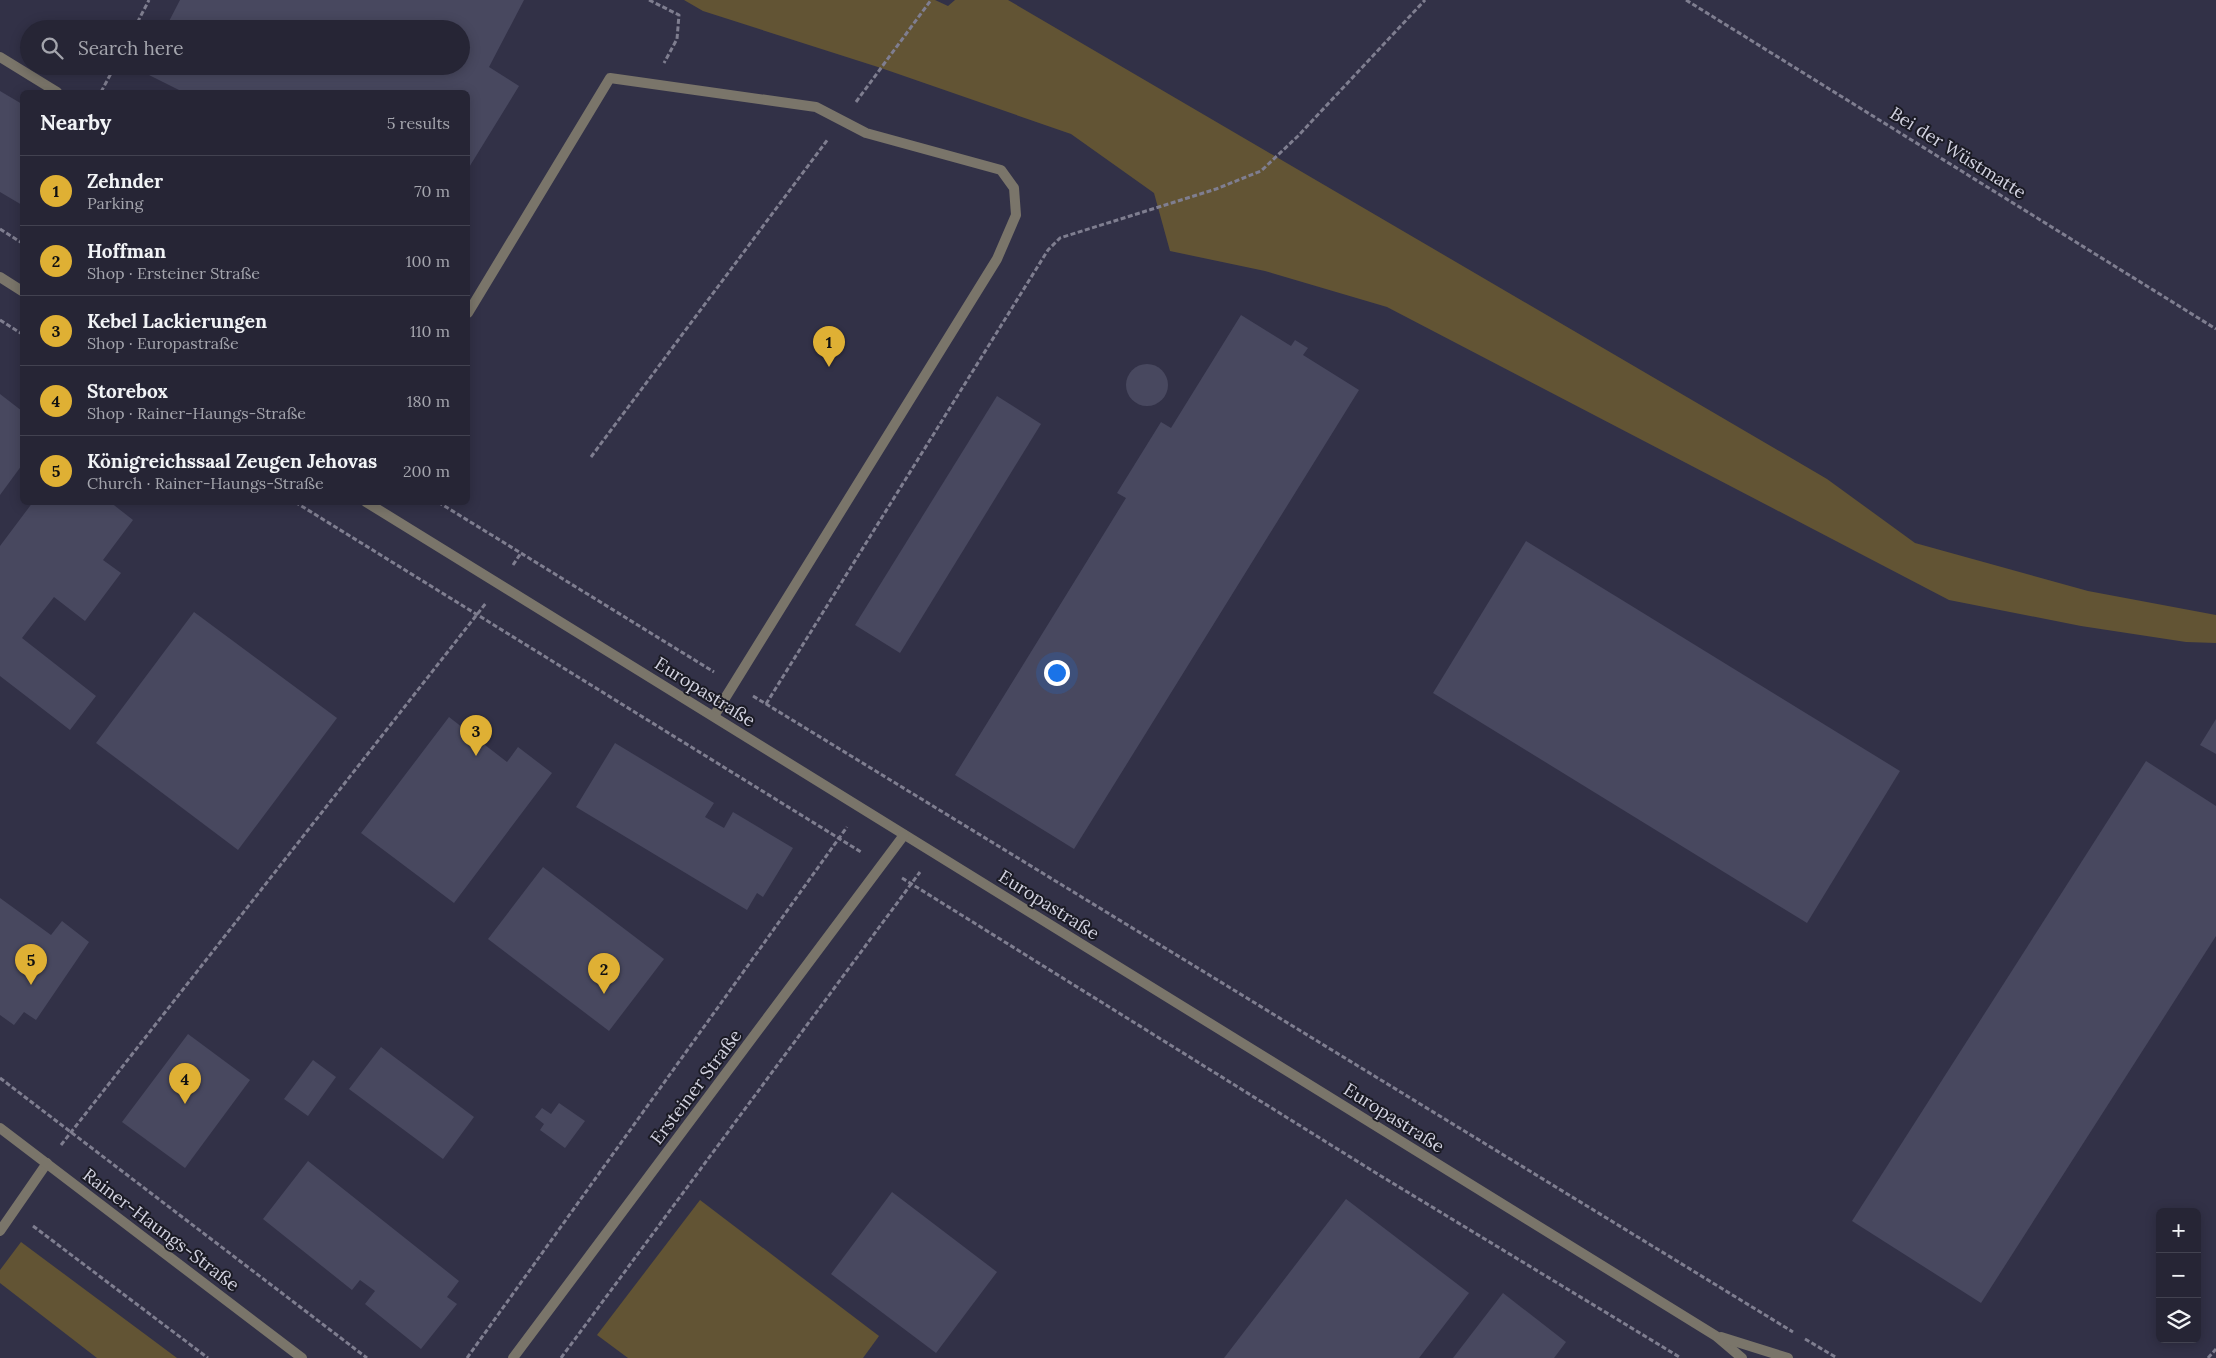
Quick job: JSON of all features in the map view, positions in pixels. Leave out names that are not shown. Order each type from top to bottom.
[{"type":"street","points":[[0,57],[20,69]]},
{"type":"street","points":[[29,75],[54,90]]},
{"type":"street","points":[[470,310],[610,78],[816,107],[866,133],[1001,170],[1014,188],[1016,215],[997,258],[714,716]]},
{"type":"street","points":[[0,277],[20,290]]},
{"type":"street","name":"Europastraße","points":[[371,505],[1716,1336],[1742,1358]]},
{"type":"street","name":"Ersteiner Straße","points":[[513,1358],[904,835]]},
{"type":"street","name":"Rainer-Haungs-Straße","points":[[0,1128],[302,1358]]},
{"type":"street","points":[[0,1231],[47,1163]]},
{"type":"street","name":"Europastraße","points":[[1716,1336],[1788,1358]]},
{"type":"path","points":[[139,20],[149,0]]},
{"type":"path","points":[[650,0],[679,15],[677,39],[652,84]]},
{"type":"path","points":[[591,457],[930,0]]},
{"type":"path","points":[[766,704],[1048,250],[1060,238],[1216,189],[1261,171],[1298,136],[1425,0]]},
{"type":"path","name":"Bei der Wüstmatte","points":[[1686,0],[2216,329]]},
{"type":"path","points":[[102,90],[110,75]]},
{"type":"path","points":[[0,229],[20,242]]},
{"type":"path","points":[[0,320],[20,333]]},
{"type":"path","points":[[300,505],[838,839],[882,864],[911,885],[1376,1174],[1681,1358]]},
{"type":"path","points":[[443,505],[1796,1334]]},
{"type":"path","points":[[47,1163],[500,584]]},
{"type":"path","points":[[467,1358],[861,808]]},
{"type":"path","points":[[561,1358],[934,853]]},
{"type":"path","points":[[0,1078],[367,1358]]},
{"type":"path","points":[[14,1211],[208,1358]]},
{"type":"path","points":[[1804,1339],[1836,1358]]},
{"type":"path","points":[[2208,1358],[2216,1349]]},
{"type":"shaded area","points":[[684,0],[935,0],[948,6],[955,0],[1008,0],[1827,479],[1915,543],[2088,591],[2216,615],[2216,643],[2186,642],[2081,626],[1949,600],[1387,307],[1265,271],[1170,251],[1154,193],[1071,134],[881,68],[703,11]]},
{"type":"shaded area","points":[[700,1200],[879,1336],[863,1358],[628,1358],[597,1335]]},
{"type":"shaded area","points":[[21,1242],[177,1358],[97,1358],[0,1283],[0,1270]]},
{"type":"building","points":[[180,0],[524,0],[489,67],[519,86],[470,166],[470,90],[179,90],[149,75],[470,75],[470,20],[170,20]]},
{"type":"building","points":[[0,91],[20,103],[20,204],[0,192]]},
{"type":"building","points":[[1241,315],[1291,346],[1295,340],[1308,348],[1303,355],[1359,390],[1074,849],[955,775],[1126,498],[1117,493],[1161,422],[1171,428]]},
{"type":"building","points":[[1151,364],[1159,367],[1165,373],[1168,385],[1165,397],[1159,403],[1143,406],[1135,403],[1129,397],[1126,381],[1129,373],[1135,367]]},
{"type":"building","points":[[0,394],[20,409],[20,468],[0,495]]},
{"type":"building","points":[[997,396],[1041,424],[900,653],[855,625]]},
{"type":"building","points":[[31,505],[114,505],[133,520],[103,560],[121,573],[85,621],[54,597],[22,638],[96,696],[70,730],[0,676],[0,546]]},
{"type":"building","points":[[1526,541],[1900,771],[1807,923],[1433,693]]},
{"type":"building","points":[[194,612],[337,718],[238,850],[96,743]]},
{"type":"building","points":[[449,717],[507,762],[518,747],[552,773],[454,903],[361,833]]},
{"type":"building","points":[[2216,719],[2216,754],[2200,745]]},
{"type":"building","points":[[615,743],[714,803],[705,817],[724,828],[733,812],[793,848],[763,897],[757,893],[747,910],[576,807]]},
{"type":"building","points":[[2146,761],[2216,806],[2216,936],[1981,1303],[1852,1221]]},
{"type":"building","points":[[543,867],[664,959],[609,1031],[488,939]]},
{"type":"building","points":[[0,898],[51,935],[62,921],[89,942],[36,1020],[24,1012],[14,1025],[0,1015]]},
{"type":"building","points":[[188,1034],[250,1080],[185,1168],[122,1122]]},
{"type":"building","points":[[381,1047],[474,1117],[443,1159],[349,1089]]},
{"type":"building","points":[[313,1060],[336,1077],[308,1116],[284,1099]]},
{"type":"building","points":[[559,1103],[585,1121],[565,1148],[540,1130],[544,1124],[535,1117],[542,1108],[551,1114]]},
{"type":"building","points":[[308,1161],[459,1281],[447,1297],[457,1304],[421,1349],[365,1304],[375,1291],[360,1280],[352,1290],[263,1219]]},
{"type":"building","points":[[892,1192],[997,1272],[936,1353],[831,1274]]},
{"type":"building","points":[[1346,1199],[1469,1293],[1419,1358],[1224,1358]]},
{"type":"building","points":[[1503,1293],[1566,1342],[1554,1358],[1453,1358]]},
{"type":"place","name":"Zehnder","points":[[829,367]]},
{"type":"place","name":"Kebel Lackierungen","points":[[476,756]]},
{"type":"place","name":"Königreichssaal Zeugen Jehovas","points":[[31,985]]},
{"type":"place","name":"Hoffman","points":[[604,994]]},
{"type":"place","name":"Storebox","points":[[185,1104]]}]
